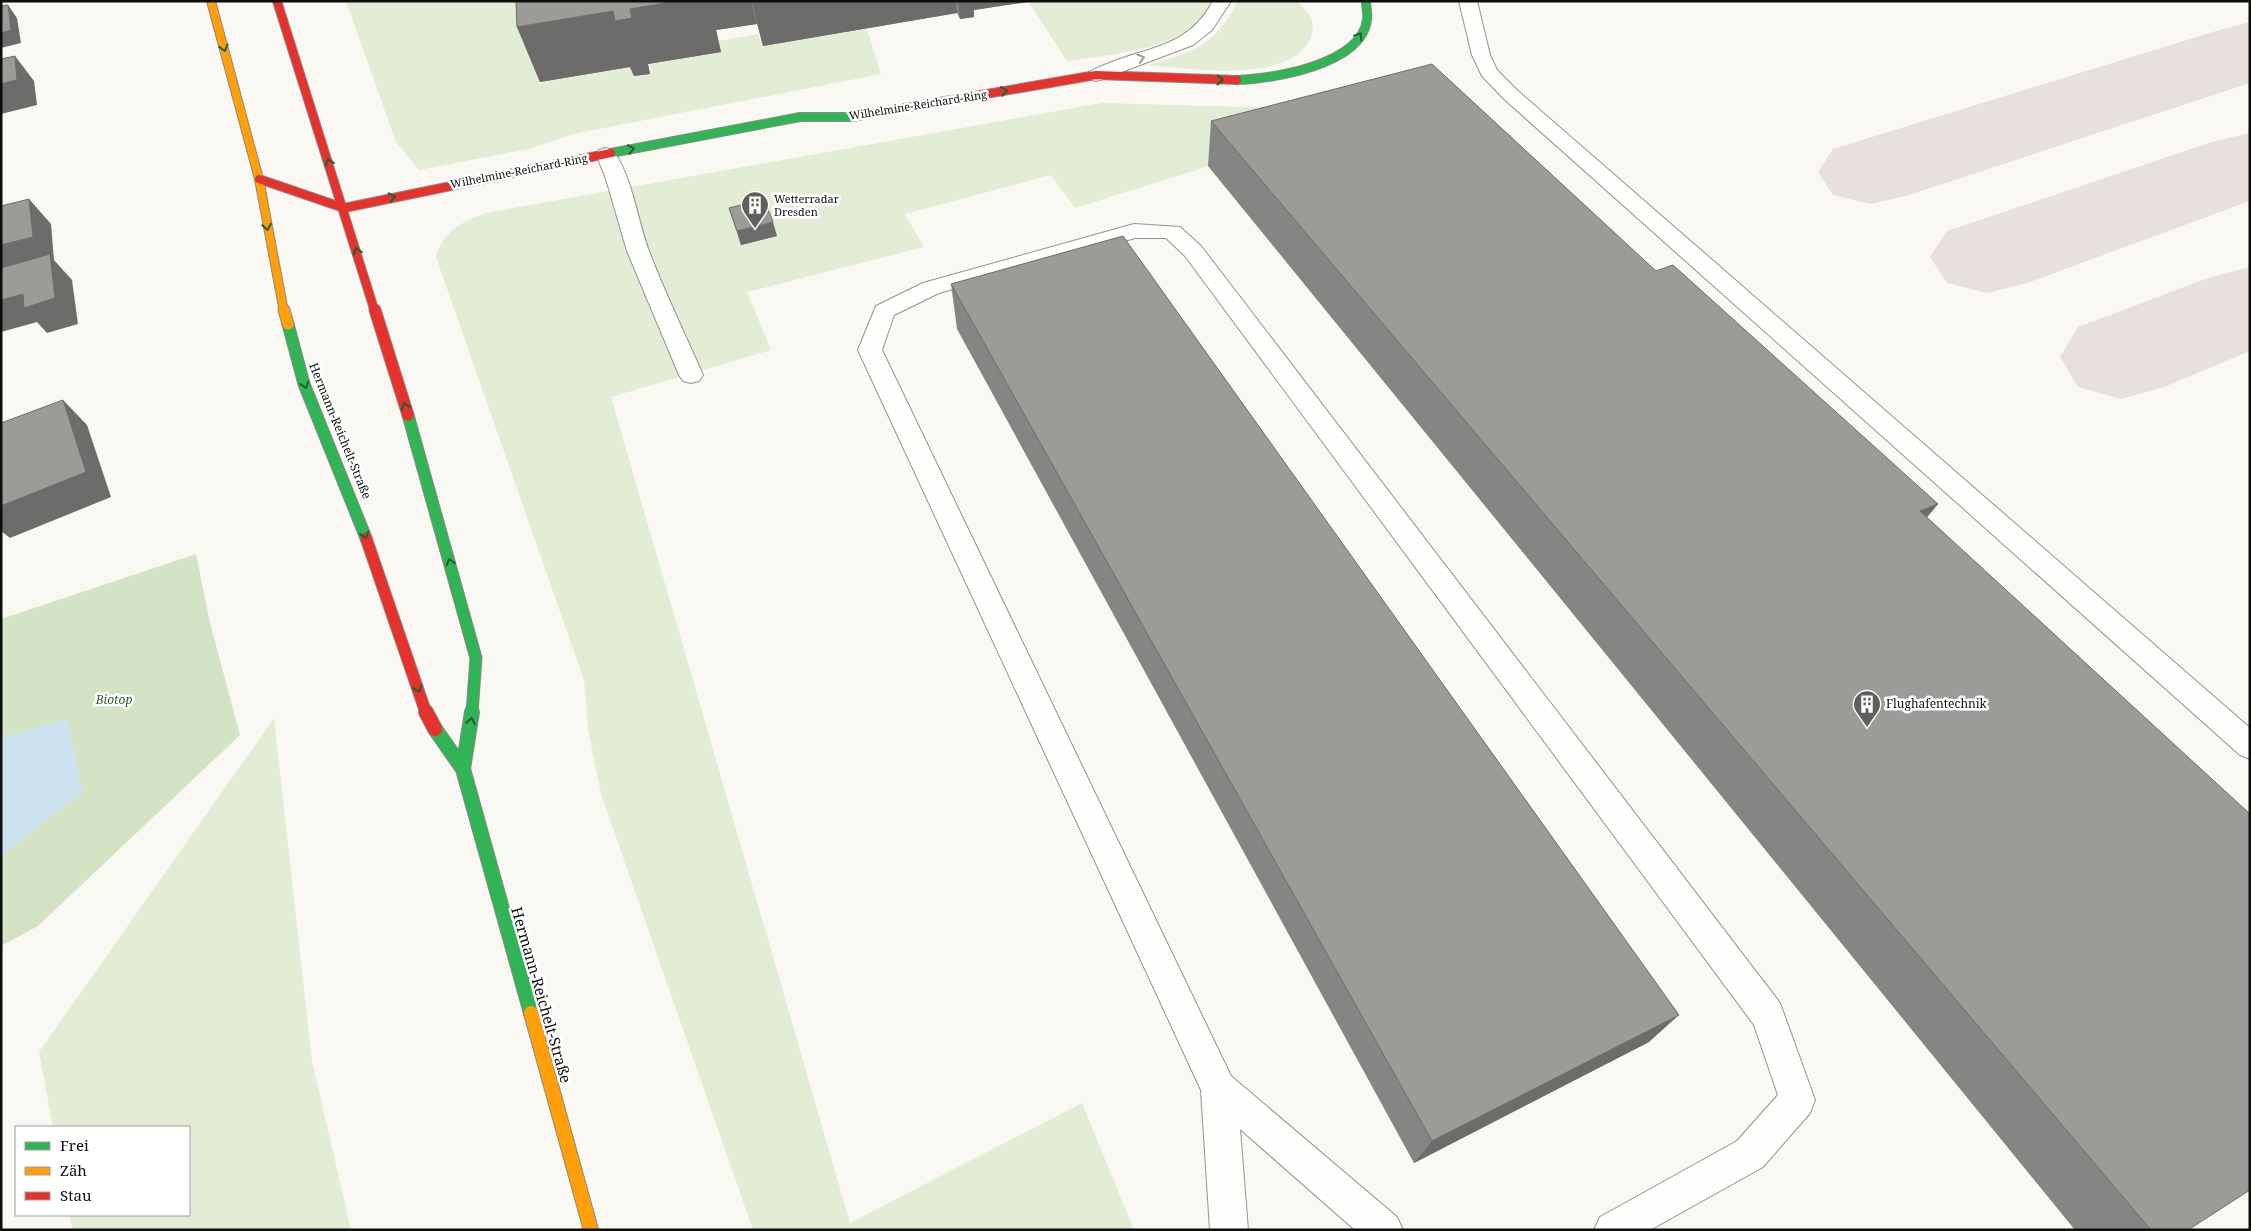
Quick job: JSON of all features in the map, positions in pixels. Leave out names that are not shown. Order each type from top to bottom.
[{"type":"main road","name":"Hermann-Reichelt-Straße","points":[[211,1],[259,179],[280,297],[304,384],[355,507],[429,721],[463,769],[591,1230]]},
{"type":"main road","name":"Hermann-Reichelt-Straße","points":[[276,1],[344,208],[418,447],[476,658],[474,702],[463,769]]},
{"type":"main road","name":"Wilhelmine-Reichard-Ring","points":[[344,208],[606,154],[800,117],[852,117],[1096,75],[1251,80],[1295,74],[1322,64],[1348,50],[1366,25],[1369,11],[1366,1]]},
{"type":"main road","points":[[259,179],[344,208]]},
{"type":"street","points":[[1096,75],[1190,41],[1205,29],[1216,14],[1222,1]]},
{"type":"street","points":[[1468,1],[1481,55],[1489,72],[1511,94],[2250,746]]},
{"type":"street","points":[[606,154],[616,179],[638,251],[691,375]]},
{"type":"street","points":[[1229,1230],[1219,1088],[870,350],[884,311],[931,288],[1134,231],[1172,232],[1192,251],[1768,1016],[1798,1100],[1750,1154],[1613,1230]]},
{"type":"street","points":[[1219,1088],[1384,1230]]},
{"type":"green space","points":[[346,1],[532,1],[539,83],[632,67],[634,76],[651,74],[650,64],[721,52],[719,41],[758,34],[762,46],[867,29],[881,74],[573,134],[528,149],[419,170],[396,142]]},
{"type":"green space","points":[[1028,1],[1210,1],[1204,17],[1191,29],[1172,39],[1126,52],[1067,61]]},
{"type":"green space","points":[[1238,1],[1297,1],[1308,13],[1312,21],[1313,31],[1311,37],[1300,52],[1282,62],[1261,68],[1212,70],[1147,65],[1190,51],[1211,38],[1220,29]]},
{"type":"green space","points":[[1102,103],[1277,108],[1209,166],[1075,208],[1051,175],[905,214],[924,247],[747,292],[771,350],[611,397],[850,1223],[1082,1103],[1134,1230],[753,1230],[601,794],[588,729],[584,680],[436,257],[443,240],[449,234],[461,224],[486,213]]},
{"type":"green space","name":"Biotop","points":[[196,554],[210,623],[240,735],[38,926],[1,946],[1,619]]},
{"type":"green space","points":[[274,718],[312,1061],[351,1230],[73,1230],[70,1216],[190,1216],[190,1126],[53,1126],[39,1052]]},
{"type":"water","points":[[67,719],[83,792],[1,856],[1,738]]},
{"type":"building","points":[[516,1],[677,1],[630,9],[632,18],[615,21],[613,11],[517,27]]},
{"type":"building","points":[[8,5],[11,30],[1,33],[1,6]]},
{"type":"building","points":[[15,56],[17,80],[1,84],[1,59]]},
{"type":"building","name":"Flughafentechnik","points":[[1432,64],[1656,271],[1673,265],[1938,504],[1920,511],[2250,814],[2250,1190],[2188,1230],[2151,1230],[1211,121]]},
{"type":"building","points":[[29,199],[33,237],[1,245],[1,206]]},
{"type":"building","points":[[764,199],[773,222],[737,231],[729,208]]},
{"type":"building","points":[[1123,236],[1679,1015],[1432,1141],[951,284]]},
{"type":"building","points":[[50,254],[55,298],[24,308],[23,294],[1,300],[1,268]]},
{"type":"building","points":[[63,400],[86,472],[1,506],[1,423]]},
{"type":"taxiway","points":[[1871,172],[2250,51]]},
{"type":"taxiway","points":[[1987,257],[2250,165]]},
{"type":"taxiway","points":[[2121,357],[2250,306]]},
{"type":"traffic: fast","points":[[1237,80],[1277,76],[1301,71],[1324,63],[1344,52],[1359,38],[1367,21],[1366,1]]},
{"type":"traffic: fast","points":[[611,153],[800,117],[852,117],[934,103]]},
{"type":"traffic: fast","points":[[288,324],[304,384],[366,538]]},
{"type":"traffic: fast","points":[[408,415],[476,658],[474,702],[463,769]]},
{"type":"traffic: fast","points":[[435,729],[463,769],[531,1013]]},
{"type":"traffic: slow","points":[[211,1],[259,179],[280,297],[288,324]]},
{"type":"traffic: slow","points":[[531,1013],[591,1230]]},
{"type":"traffic: jam","points":[[277,1],[408,415]]},
{"type":"traffic: jam","points":[[934,103],[1096,75],[1237,80]]},
{"type":"traffic: jam","points":[[259,179],[344,208],[611,153]]},
{"type":"traffic: jam","points":[[366,538],[429,721],[435,729]]},
{"type":"place","name":"Wetterradar Dresden","points":[[755,229]]},
{"type":"place","name":"Flughafentechnik","points":[[1867,728]]}]
